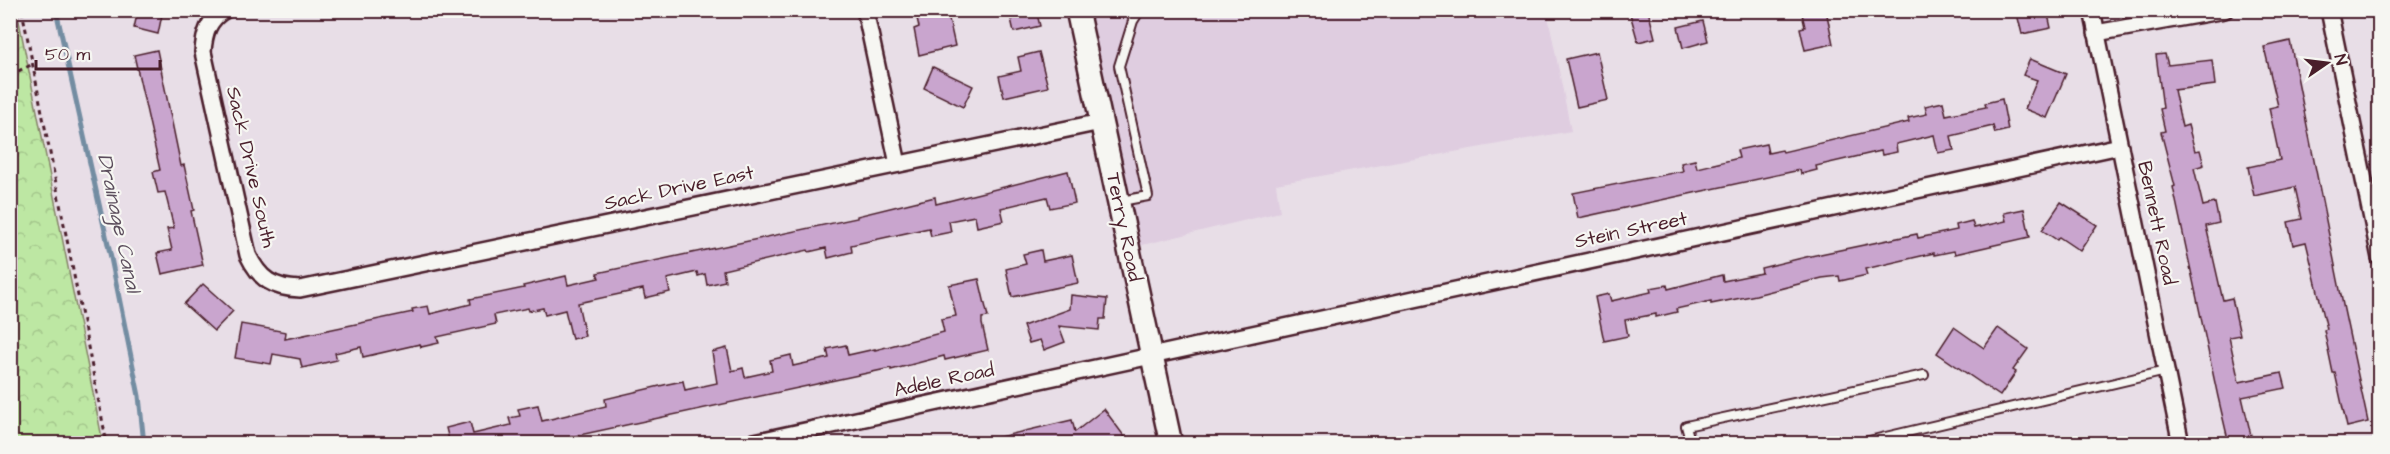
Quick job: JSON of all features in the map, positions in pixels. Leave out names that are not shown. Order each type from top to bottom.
[{"type":"street","name":"Sack Drive South","points":[[225,10],[211,22],[204,37],[206,63],[248,255],[255,269],[267,281]]},
{"type":"street","points":[[865,10],[898,164]]},
{"type":"street","name":"Terry Road","points":[[1077,10],[1171,444]]},
{"type":"street","name":"Bennett Road","points":[[2091,10],[2181,444]]},
{"type":"street","points":[[2096,33],[2224,10]]},
{"type":"street","points":[[2329,10],[2379,258]]},
{"type":"street","name":"Sack Drive East","points":[[267,281],[282,289],[300,289],[1101,122]]},
{"type":"street","name":"Stein Street","points":[[1152,357],[1170,351],[2120,146]]},
{"type":"street","name":"Adele Road","points":[[745,444],[1152,357]]},
{"type":"lane","points":[[1119,202],[1148,196],[1119,66],[1133,21],[1140,10]]},
{"type":"lane","points":[[1856,444],[1883,440],[2166,371]]},
{"type":"lane","points":[[1691,444],[1686,426],[1924,375]]},
{"type":"path","points":[[22,10],[107,444]]},
{"type":"path","points":[[10,75],[33,64]]},
{"type":"shaded area","points":[[1086,11],[1547,11],[1571,131],[1276,184],[1280,212],[1138,246]]},
{"type":"green space","points":[[10,11],[17,11],[103,443],[11,443]]},
{"type":"building","points":[[138,10],[163,10],[158,34],[134,28]]},
{"type":"building","points":[[915,10],[947,10],[955,46],[919,55],[914,29],[919,27]]},
{"type":"building","points":[[1009,10],[1036,10],[1040,26],[1014,32]]},
{"type":"building","points":[[1629,10],[1648,10],[1655,38],[1638,42]]},
{"type":"building","points":[[1826,10],[1833,44],[1805,50],[1800,28],[1805,27],[1802,14]]},
{"type":"building","points":[[2016,10],[2047,10],[2051,28],[2022,34]]},
{"type":"building","points":[[1703,21],[1708,41],[1683,48],[1678,27]]},
{"type":"building","points":[[2290,41],[2368,422],[2347,427],[2335,373],[2333,373],[2324,330],[2327,329],[2306,242],[2293,245],[2288,222],[2302,219],[2295,187],[2254,196],[2248,167],[2280,160],[2269,108],[2278,106],[2264,47]]},
{"type":"building","points":[[157,50],[181,166],[184,165],[194,210],[191,211],[203,265],[162,274],[157,253],[172,250],[167,229],[174,228],[165,192],[158,193],[153,172],[160,170],[134,55]]},
{"type":"building","points":[[1039,52],[1048,87],[1004,97],[999,76],[1021,71],[1018,57]]},
{"type":"building","points":[[1597,52],[1608,100],[1577,107],[1566,59]]},
{"type":"building","points":[[2165,54],[2168,65],[2212,60],[2215,85],[2174,90],[2182,127],[2188,125],[2195,151],[2200,150],[2204,165],[2194,168],[2203,206],[2215,203],[2219,223],[2206,226],[2223,300],[2232,298],[2240,335],[2229,337],[2239,382],[2282,373],[2286,388],[2242,397],[2253,444],[2229,444],[2218,397],[2173,187],[2175,186],[2161,132],[2165,131],[2160,109],[2163,108],[2156,55]]},
{"type":"building","points":[[2030,59],[2066,74],[2047,118],[2025,109],[2037,80],[2023,75]]},
{"type":"building","points":[[933,67],[973,86],[963,107],[924,88]]},
{"type":"building","points":[[2002,99],[2008,130],[1995,133],[1993,126],[1951,136],[1954,150],[1938,153],[1934,135],[1896,144],[1897,152],[1882,155],[1881,151],[1816,166],[1817,170],[1801,174],[1800,170],[1578,218],[1573,193],[1683,171],[1681,163],[1695,160],[1697,168],[1739,158],[1737,150],[1766,144],[1768,153],[1782,150],[1783,152],[1909,122],[1908,118],[1927,114],[1925,106],[1943,102],[1946,115],[1986,107],[1985,103]]},
{"type":"building","points":[[1068,171],[1075,203],[1050,208],[1047,197],[1001,208],[1004,221],[977,227],[975,216],[949,221],[951,232],[931,236],[929,228],[851,245],[852,252],[828,258],[826,248],[809,252],[808,250],[723,270],[725,281],[707,285],[705,274],[698,276],[697,272],[667,279],[670,292],[645,298],[643,289],[578,303],[585,336],[572,339],[565,310],[545,315],[543,308],[529,311],[528,308],[494,315],[496,324],[437,337],[439,343],[421,347],[420,344],[363,357],[361,347],[335,353],[337,360],[302,368],[300,359],[273,354],[271,364],[235,358],[241,324],[286,332],[285,339],[413,312],[412,309],[428,306],[430,314],[471,304],[470,299],[524,288],[523,286],[566,276],[568,285],[599,278],[597,273],[857,218],[857,216],[935,197],[936,204]]},
{"type":"building","points":[[2061,202],[2097,225],[2080,251],[2059,237],[2057,240],[2042,230]]},
{"type":"building","points":[[2024,209],[2030,237],[1955,254],[1954,251],[1934,255],[1934,253],[1865,269],[1867,275],[1840,281],[1839,276],[1822,278],[1756,295],[1711,304],[1711,301],[1676,309],[1677,312],[1656,317],[1656,314],[1625,320],[1628,336],[1604,341],[1595,297],[1609,294],[1611,301],[1651,292],[1650,288],[1667,285],[1668,289],[1722,275],[1723,281],[1762,273],[1761,268],[1806,257],[1917,234],[1918,238],[1957,230],[1956,225],[1972,221],[1974,228],[2006,221],[2004,213]]},
{"type":"building","points":[[1041,250],[1043,261],[1072,255],[1078,283],[1012,297],[1006,269],[1026,264],[1023,254]]},
{"type":"building","points":[[979,279],[988,317],[982,318],[982,324],[988,350],[945,360],[944,356],[891,370],[891,368],[538,444],[450,444],[446,428],[470,422],[473,434],[511,425],[509,418],[520,416],[518,409],[538,405],[542,421],[606,406],[605,399],[668,384],[683,381],[685,390],[717,383],[712,352],[727,348],[732,371],[743,368],[745,377],[772,371],[770,360],[791,355],[793,366],[829,358],[827,349],[846,345],[848,355],[944,332],[941,319],[956,316],[949,285]]},
{"type":"building","points":[[203,284],[233,311],[214,331],[184,304]]},
{"type":"building","points":[[1071,295],[1107,299],[1105,319],[1100,319],[1099,330],[1059,326],[1065,342],[1044,350],[1040,340],[1029,343],[1023,326],[1070,309]]},
{"type":"building","points":[[1954,327],[1984,348],[1998,328],[2028,349],[2013,370],[2016,372],[2000,396],[1937,353]]},
{"type":"building","points":[[1104,409],[1130,444],[995,444],[995,438],[1072,420],[1075,432]]},
{"type":"waterway","name":"Drainage Canal","points":[[56,10],[139,396],[144,444]]}]
